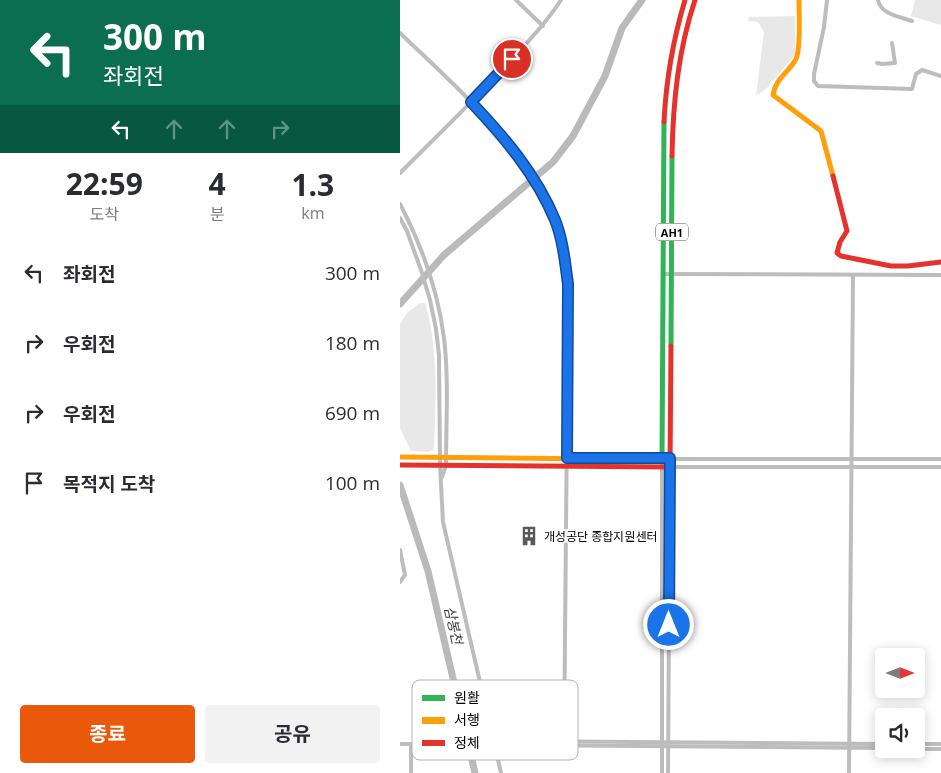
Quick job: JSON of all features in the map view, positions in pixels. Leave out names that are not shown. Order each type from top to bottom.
[{"type":"main road","name":"AH1","points":[[662,458],[665,95],[675,35],[685,0]]},
{"type":"main road","name":"AH1","points":[[670,466],[674,96],[684,37],[694,0]]},
{"type":"main road","points":[[799,0],[797,60],[774,87],[773,95],[821,131],[848,231],[840,242],[837,253],[841,256],[886,266],[908,266],[941,262]]},
{"type":"main road","points":[[400,457],[662,458]]},
{"type":"main road","points":[[400,465],[670,466]]},
{"type":"street","points":[[516,0],[543,26]]},
{"type":"street","points":[[400,172],[471,102],[543,26],[561,0]]},
{"type":"street","points":[[827,0],[824,27],[814,74],[814,82],[818,86],[912,89],[916,74],[922,70],[941,76]]},
{"type":"street","points":[[878,0],[879,4],[888,13],[912,21]]},
{"type":"street","points":[[400,33],[507,140],[532,176],[554,219],[565,262],[568,313],[565,680]]},
{"type":"street","points":[[877,63],[895,63],[892,43]]},
{"type":"street","points":[[400,204],[413,228],[427,265],[433,283],[442,328],[445,353],[442,507],[448,545],[479,680]]},
{"type":"street","points":[[400,218],[407,231],[422,273],[434,322],[439,355],[443,457]]},
{"type":"street","points":[[663,274],[941,275]]},
{"type":"street","points":[[849,773],[853,275]]},
{"type":"street","points":[[662,773],[662,458],[941,459]]},
{"type":"street","points":[[668,773],[670,466],[941,467]]},
{"type":"street","points":[[400,550],[405,575],[400,582]]},
{"type":"street","points":[[400,744],[411,744],[411,773]]},
{"type":"street","points":[[578,744],[875,747]]},
{"type":"street","points":[[925,744],[941,744]]},
{"type":"street","points":[[849,746],[875,745]]},
{"type":"street","points":[[925,749],[941,749]]},
{"type":"street","points":[[498,760],[501,773]]},
{"type":"shaded area","points":[[915,0],[941,0],[941,25],[911,16]]},
{"type":"shaded area","points":[[795,16],[795,54],[767,88],[756,96],[764,32],[758,22],[748,21],[749,17]]},
{"type":"shaded area","points":[[420,303],[425,303],[434,355],[434,446],[433,450],[429,452],[411,451],[400,428],[400,324],[407,313]]},
{"type":"waterway","points":[[400,304],[444,255],[553,162],[573,136],[605,76],[622,28],[642,0]]},
{"type":"waterway","name":"삼봉천","points":[[400,485],[428,571],[453,680]]},
{"type":"waterway","name":"삼봉천","points":[[472,760],[475,773]]},
{"type":"traffic: fast","points":[[599,459],[662,459],[664,122]]},
{"type":"traffic: fast","points":[[671,346],[672,156]]},
{"type":"traffic: slow","points":[[799,0],[798,54],[793,64],[776,84],[773,95],[821,131],[833,176]]},
{"type":"traffic: slow","points":[[400,457],[599,459]]},
{"type":"traffic: jam","points":[[664,122],[671,60],[685,0]]},
{"type":"traffic: jam","points":[[672,156],[678,77],[684,38],[695,0]]},
{"type":"traffic: jam","points":[[833,176],[847,231],[840,242],[837,253],[841,256],[891,266],[941,262]]},
{"type":"traffic: jam","points":[[400,465],[670,467],[671,346]]},
{"type":"place","name":"개성공단 종합지원센터","points":[[529,536]]},
{"type":"route","points":[[512,59],[471,102],[516,152],[537,186],[559,232],[568,284],[567,458],[670,458],[669,625]]}]
